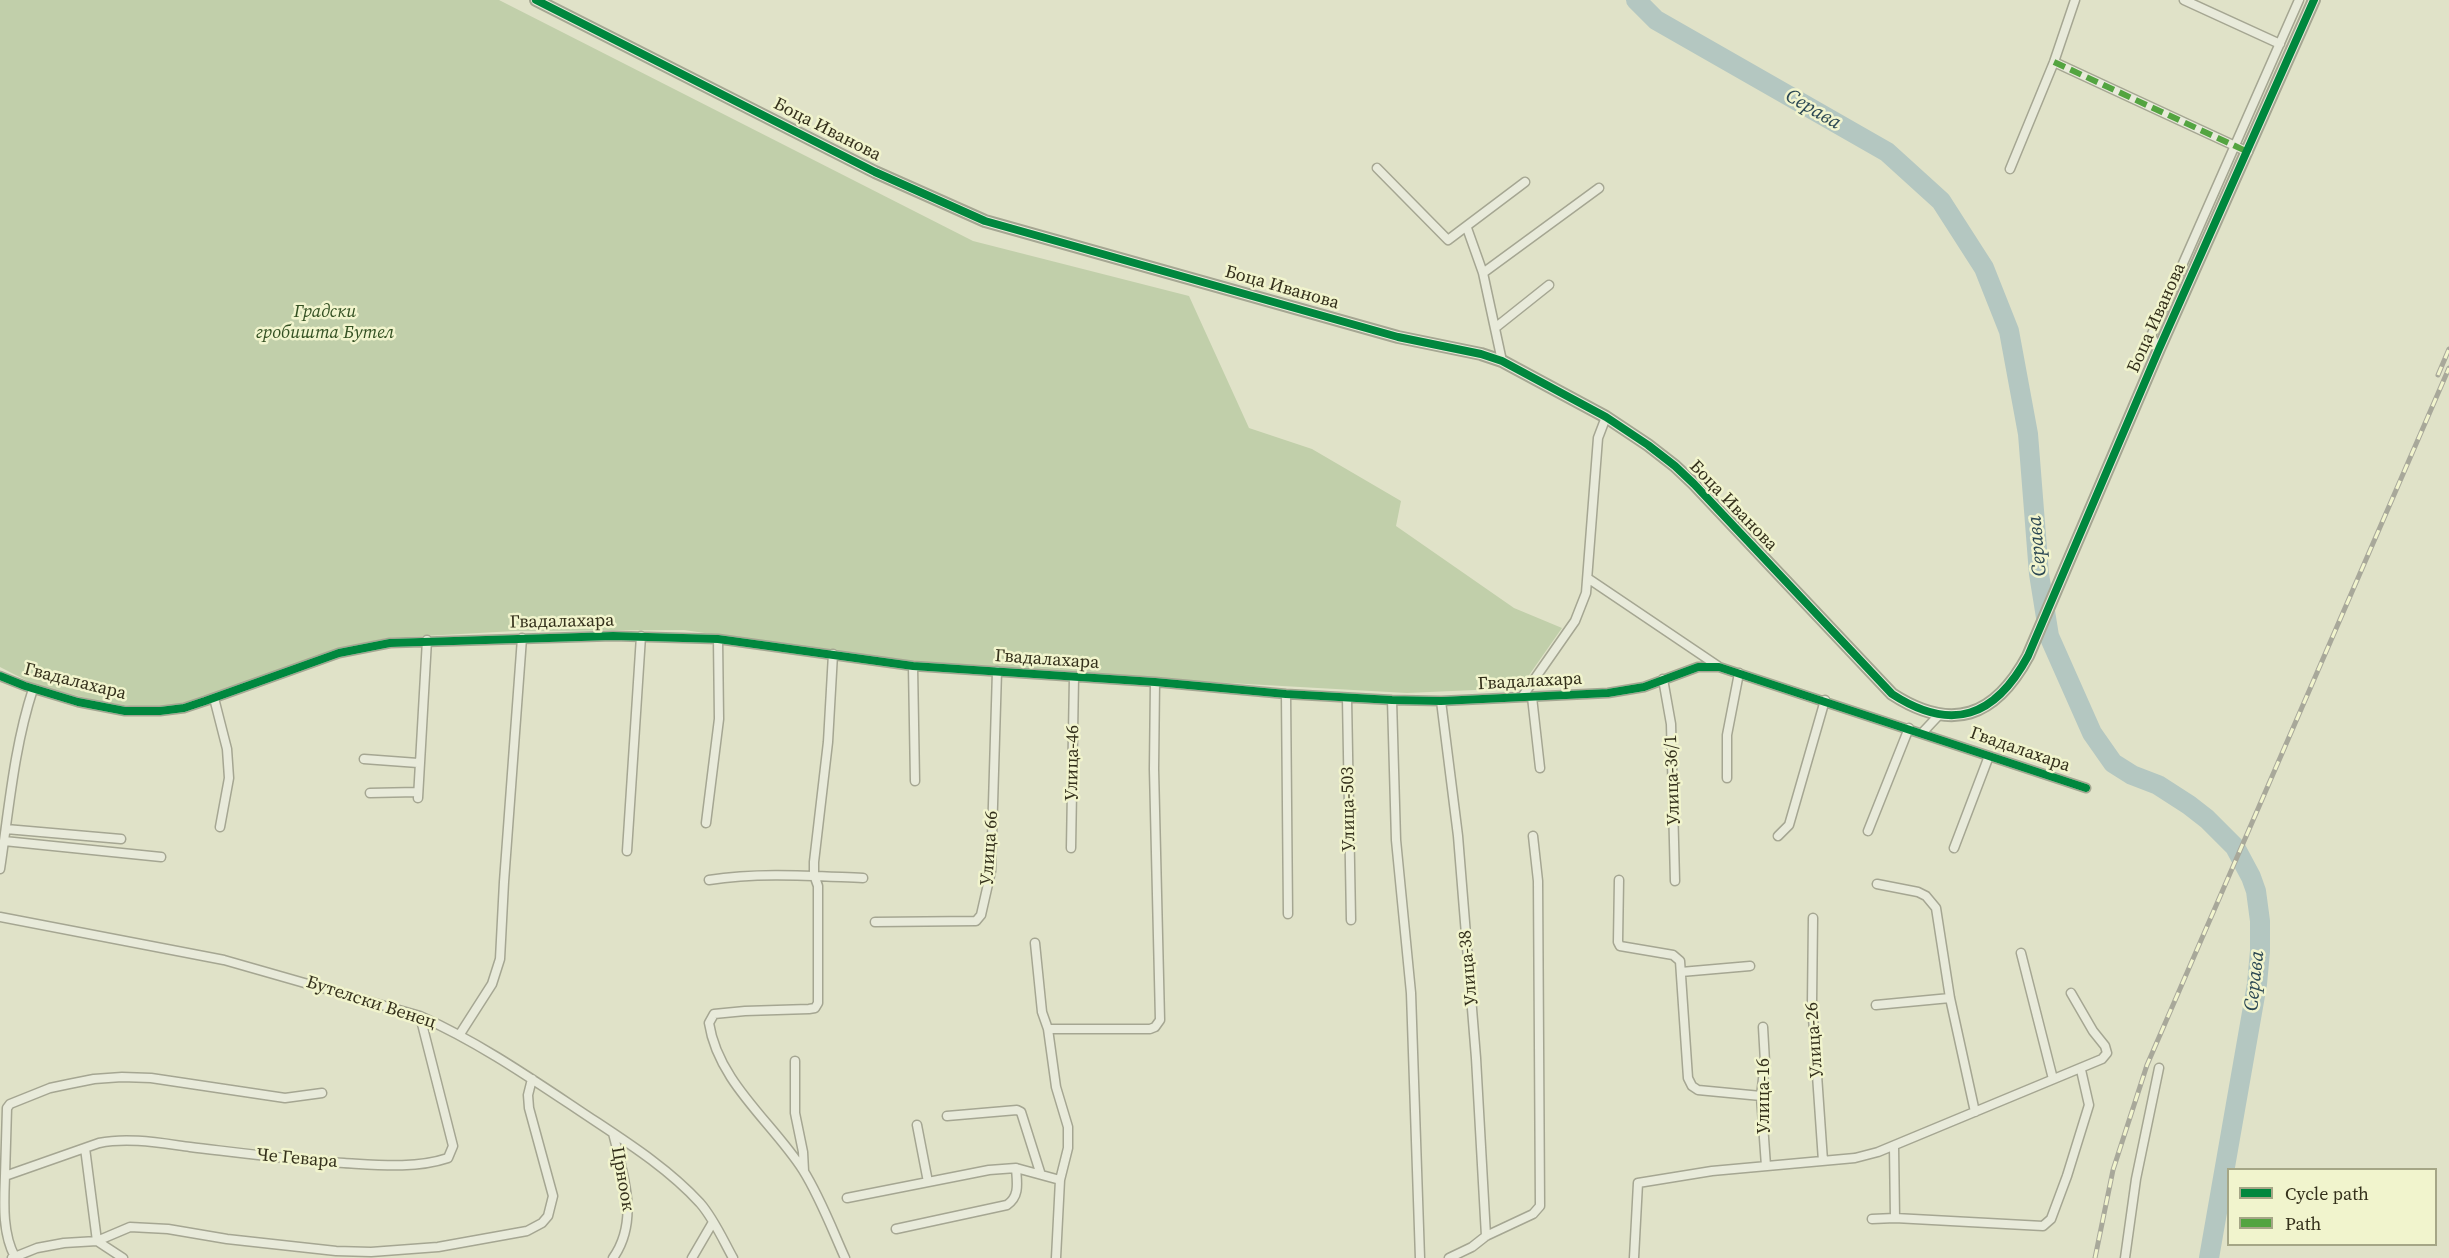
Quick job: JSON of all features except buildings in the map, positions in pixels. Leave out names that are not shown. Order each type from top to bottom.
[{"type":"street","name":"Боца Иванова","points":[[536,0],[875,172],[985,221],[1398,337],[1481,354],[1502,361],[1606,417],[1648,445],[1695,484],[1887,690],[1914,708],[1939,715],[1955,716],[1992,703],[2015,679],[2028,656],[2159,349],[2314,0]]},
{"type":"street","points":[[2010,169],[2054,62],[2075,0]]},
{"type":"street","points":[[2184,0],[2202,4],[2280,44]]},
{"type":"street","points":[[2159,349],[2151,336],[2299,0]]},
{"type":"street","points":[[2054,62],[2248,152]]},
{"type":"street","points":[[1377,168],[1448,240],[1467,228],[1524,182]]},
{"type":"street","points":[[1483,273],[1599,188]]},
{"type":"street","points":[[1467,228],[1483,273],[1502,361]]},
{"type":"street","points":[[1495,328],[1549,285]]},
{"type":"street","points":[[1521,697],[1575,621],[1586,593],[1589,579],[1598,438],[1606,417]]},
{"type":"street","points":[[1589,579],[1719,667]]},
{"type":"street","points":[[627,851],[641,636]]},
{"type":"street","name":"Гвадалахара","points":[[0,676],[33,689],[78,702],[126,711],[171,710],[214,698],[339,653],[390,643],[427,640],[641,636],[718,639],[913,666],[1392,700],[1441,701],[1608,693],[1644,687],[1698,667],[1719,667],[1923,732],[2086,788]]},
{"type":"street","points":[[460,1034],[492,984],[500,959],[522,638]]},
{"type":"street","points":[[706,824],[719,719],[718,639]]},
{"type":"street","points":[[370,793],[417,795],[427,640]]},
{"type":"street","points":[[833,654],[828,742],[814,875],[818,886],[820,990],[816,1008],[714,1014],[709,1023],[714,1041],[730,1075],[804,1171],[845,1258]]},
{"type":"street","points":[[913,666],[915,781]]},
{"type":"street","name":"Улица 66","points":[[874,922],[976,921],[981,915],[991,871],[997,671]]},
{"type":"street","points":[[1727,778],[1727,735],[1739,673]]},
{"type":"street","name":"Улица-46","points":[[1071,848],[1074,677]]},
{"type":"street","name":"Улица-36/1","points":[[1663,679],[1671,724],[1675,881]]},
{"type":"street","points":[[1048,1029],[1150,1029],[1155,1028],[1160,1020],[1154,769],[1155,682]]},
{"type":"street","name":"Гвадалахара","points":[[0,868],[15,771],[33,689]]},
{"type":"street","points":[[1286,694],[1288,914]]},
{"type":"street","points":[[1532,697],[1540,768]]},
{"type":"street","points":[[214,698],[227,749],[229,778],[220,827]]},
{"type":"street","name":"Улица-503","points":[[1347,698],[1351,920]]},
{"type":"street","points":[[1392,700],[1396,840],[1411,993],[1419,1258]]},
{"type":"street","points":[[1778,837],[1790,825],[1825,700]]},
{"type":"street","name":"Улица-38","points":[[1441,701],[1458,836],[1476,1058],[1486,1236]]},
{"type":"street","points":[[1923,732],[1939,715]]},
{"type":"street","points":[[1868,831],[1909,728]]},
{"type":"street","points":[[1954,848],[1989,756]]},
{"type":"street","points":[[364,759],[418,763]]},
{"type":"street","points":[[6,829],[121,839]]},
{"type":"street","points":[[1449,1258],[1472,1247],[1486,1236],[1527,1218],[1540,1206],[1538,881],[1533,836]]},
{"type":"street","points":[[4,841],[161,857]]},
{"type":"street","points":[[709,880],[727,877],[814,875],[863,878]]},
{"type":"street","points":[[1619,880],[1618,942],[1620,946],[1677,957],[1681,972],[1689,1083],[1698,1090],[1761,1096]]},
{"type":"street","points":[[1877,884],[1918,892],[1926,896],[1936,908],[1950,998],[1975,1112]]},
{"type":"street","name":"Бутелски Венец","points":[[0,917],[224,960],[420,1016],[460,1034],[637,1148],[668,1173],[701,1204],[733,1258]]},
{"type":"street","name":"Улица-26","points":[[1814,918],[1812,1003],[1823,1161]]},
{"type":"street","points":[[1035,944],[1042,1012],[1048,1029],[1056,1087],[1068,1128],[1068,1148],[1060,1180],[1056,1258]]},
{"type":"street","points":[[2021,953],[2054,1079]]},
{"type":"street","points":[[1681,972],[1750,966]]},
{"type":"street","points":[[1634,1258],[1638,1183],[1712,1171],[1855,1158],[1894,1146],[2054,1079],[2081,1070],[2102,1059],[2107,1053],[2106,1046],[2093,1031],[2072,993]]},
{"type":"street","points":[[1876,1005],[1950,998]]},
{"type":"street","name":"Че Гевара","points":[[5,1176],[108,1141],[150,1142],[300,1160],[379,1166],[431,1163],[448,1158],[453,1146],[420,1016]]},
{"type":"street","name":"Улица-16","points":[[1764,1027],[1765,1062],[1761,1096],[1766,1166]]},
{"type":"street","points":[[795,1061],[795,1113],[803,1152],[804,1171]]},
{"type":"street","points":[[2125,1258],[2136,1179],[2159,1068]]},
{"type":"street","points":[[1872,1219],[1895,1218],[2043,1226],[2051,1219],[2059,1198],[2089,1105],[2081,1070]]},
{"type":"street","points":[[322,1094],[285,1098],[150,1078],[122,1077],[94,1078],[50,1088],[10,1104],[7,1108],[5,1176],[6,1226],[13,1257],[37,1248],[64,1243],[97,1241],[119,1229],[130,1227],[150,1227],[336,1251],[371,1252],[438,1247],[526,1231],[542,1223],[548,1216],[553,1196],[529,1108],[528,1095],[532,1079]]},
{"type":"street","points":[[946,1116],[1017,1110],[1021,1112],[1040,1173]]},
{"type":"street","points":[[917,1125],[928,1182]]},
{"type":"street","name":"Црноок","points":[[613,1133],[622,1167],[629,1220],[624,1238],[613,1258]]},
{"type":"street","points":[[1894,1146],[1895,1218]]},
{"type":"street","points":[[85,1148],[97,1241],[123,1258]]},
{"type":"street","points":[[847,1198],[989,1170],[1017,1168],[1060,1180]]},
{"type":"street","points":[[896,1229],[1007,1205],[1014,1200],[1017,1192],[1017,1168]]},
{"type":"street","points":[[692,1258],[713,1222]]},
{"type":"street","points":[[112,1251],[119,1229]]},
{"type":"green space","name":"Градски гробишта Бутел","points":[[0,0],[499,0],[973,241],[1189,296],[1249,428],[1312,449],[1401,501],[1396,526],[1514,608],[1562,628],[1520,688],[1407,693],[997,670],[888,660],[684,630],[515,631],[388,638],[332,650],[214,695],[183,704],[141,708],[94,700],[35,685],[0,667]]},
{"type":"waterway","name":"Серава","points":[[1636,0],[1656,20],[1887,152],[1941,201],[1984,268],[2009,331],[2028,434],[2039,574],[2049,636],[2092,733],[2113,763],[2132,775],[2158,785],[2207,819],[2235,847],[2256,891],[2260,921],[2257,984],[2209,1258]]},
{"type":"railway","points":[[2438,375],[2449,349]]},
{"type":"railway","points":[[2095,1258],[2113,1170],[2147,1065],[2449,368]]},
{"type":"marked path","points":[[2054,62],[2248,152]]},
{"type":"cycle path","points":[[536,0],[875,172],[985,221],[1398,337],[1481,354],[1502,361],[1606,417],[1675,466],[1892,694],[1914,706],[1934,713],[1953,715],[1970,713],[1986,705],[2015,677],[2028,656],[2159,349],[2314,0]]},
{"type":"cycle path","points":[[0,676],[78,702],[125,711],[160,711],[184,708],[339,653],[390,643],[613,636],[718,639],[913,666],[1392,700],[1441,701],[1608,693],[1644,687],[1698,667],[1719,667],[2086,788]]}]
